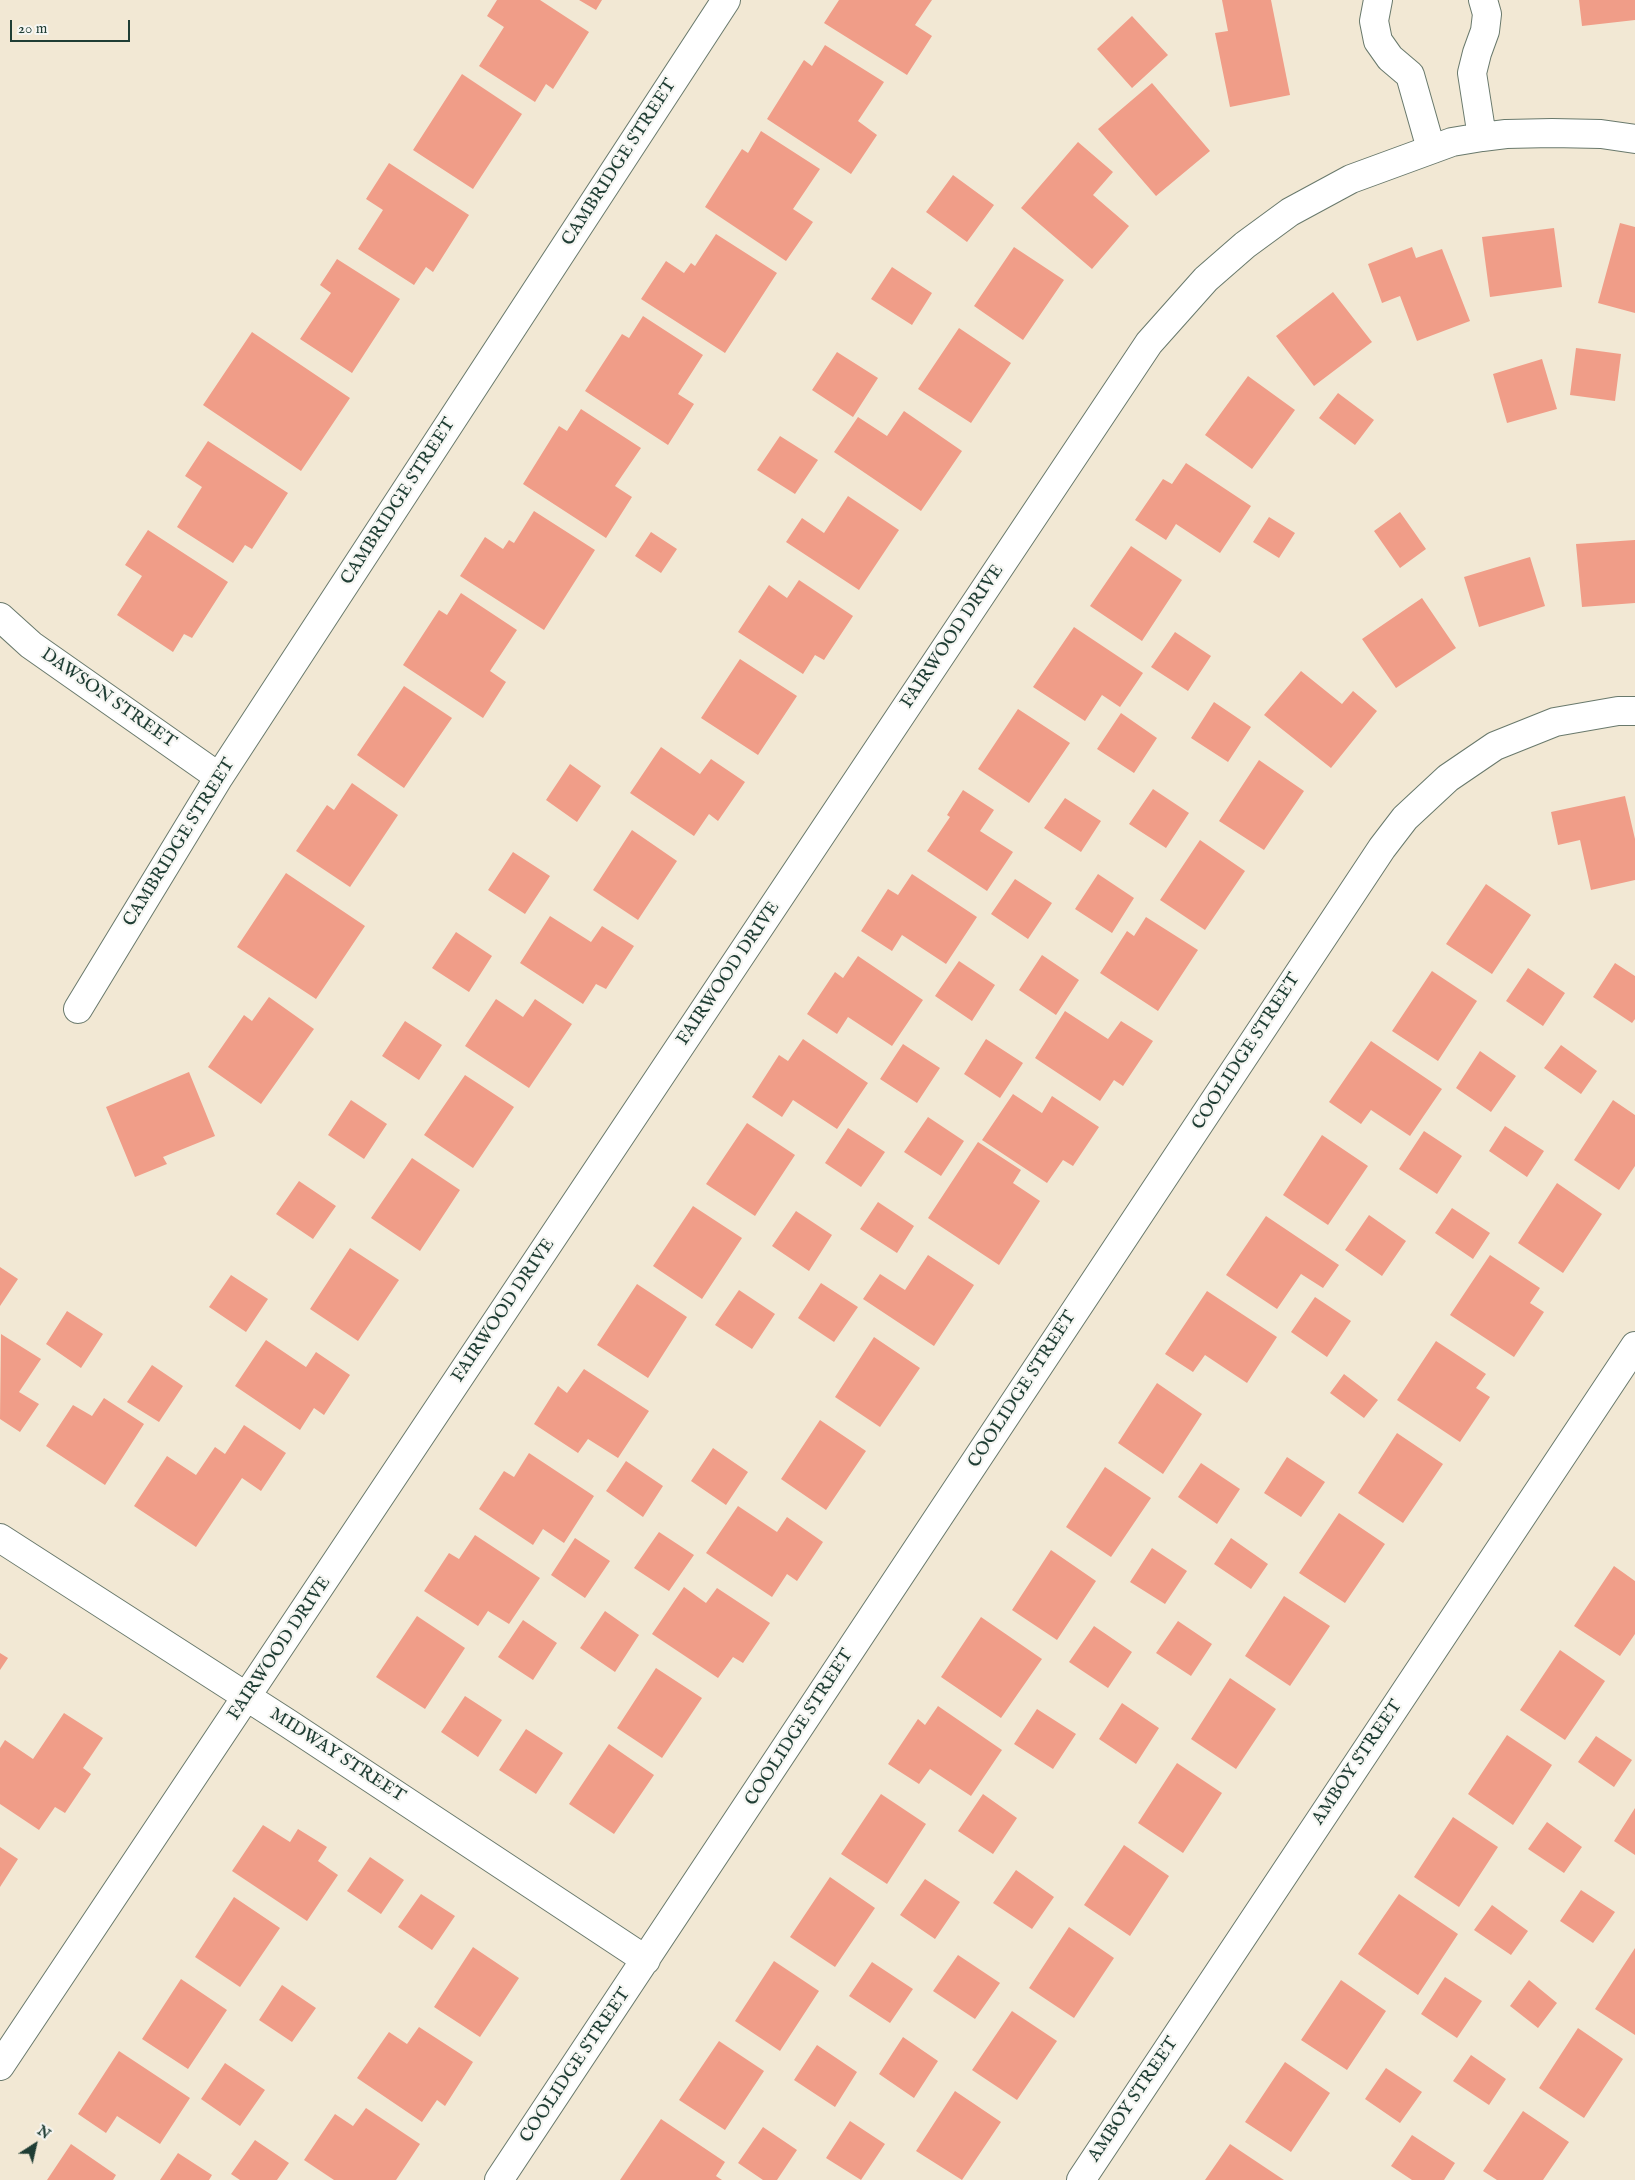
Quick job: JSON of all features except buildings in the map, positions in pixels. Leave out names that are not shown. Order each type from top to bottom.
[{"type":"street","name":"CAMBRIDGE STREET","points":[[78,1009],[219,777],[726,0]]},
{"type":"street","points":[[1378,0],[1374,21],[1378,41],[1390,58],[1410,74],[1431,149]]},
{"type":"street","points":[[1482,0],[1487,14],[1485,31],[1472,74],[1482,137]]},
{"type":"street","name":"FAIRWOOD DRIVE","points":[[0,2066],[248,1698],[1150,343],[1206,279],[1245,245],[1290,212],[1351,179],[1452,142],[1482,137],[1552,132],[1601,134],[1635,139]]},
{"type":"street","name":"DAWSON STREET","points":[[0,617],[31,645],[219,777]]},
{"type":"street","name":"COOLIDGE STREET","points":[[499,2180],[1376,856],[1405,818],[1448,778],[1495,746],[1555,722],[1618,711],[1634,711]]},
{"type":"street","name":"AMBOY STREET","points":[[1081,2180],[1635,1346]]},
{"type":"street","name":"MIDWAY STREET","points":[[0,1538],[248,1698],[646,1960]]}]
